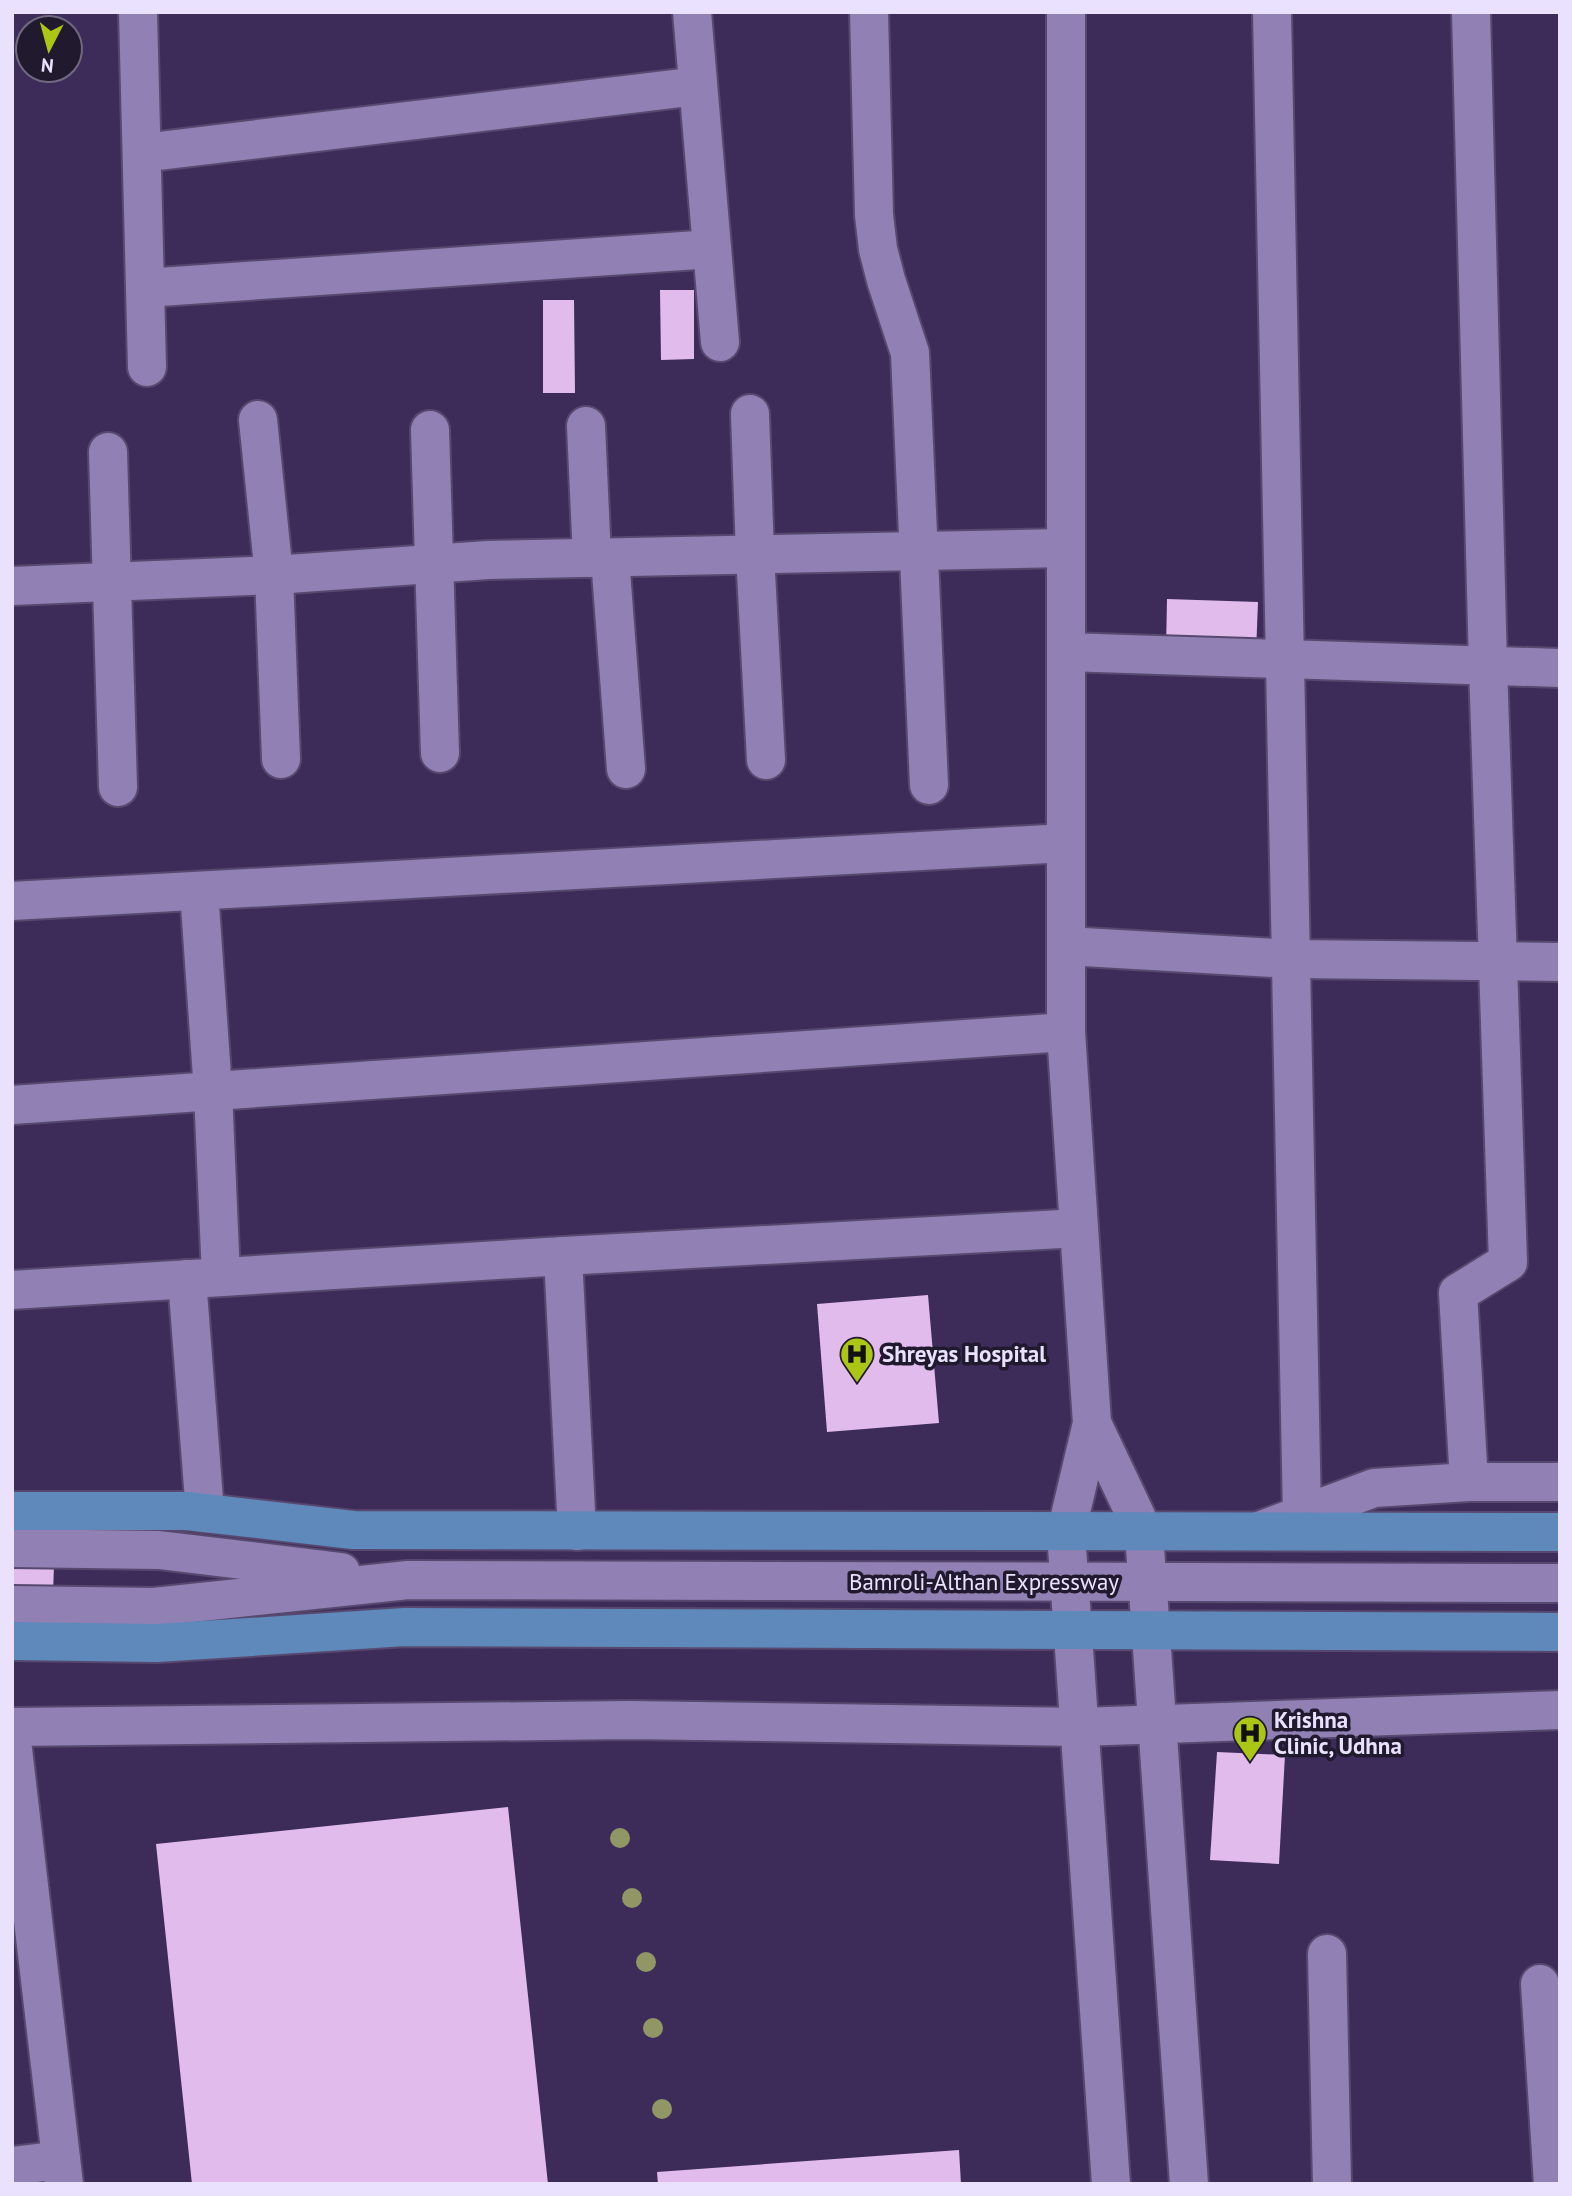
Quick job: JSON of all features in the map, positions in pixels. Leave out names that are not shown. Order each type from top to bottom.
[{"type":"main road","points":[[12,1511],[187,1511],[353,1530],[1560,1532]]},
{"type":"main road","points":[[12,1641],[156,1643],[405,1628],[1560,1632]]},
{"type":"street","points":[[138,12],[147,367]]},
{"type":"street","points":[[692,12],[720,342]]},
{"type":"street","points":[[869,12],[874,215],[878,249],[910,353],[929,785]]},
{"type":"street","points":[[1066,12],[1066,1032],[1092,1423],[1066,1533],[1111,2184]]},
{"type":"street","points":[[1272,12],[1302,1515]]},
{"type":"street","points":[[1469,1482],[1458,1293],[1508,1262],[1488,666],[1471,12]]},
{"type":"street","points":[[142,153],[698,86]]},
{"type":"street","points":[[145,288],[712,249]]},
{"type":"street","points":[[750,414],[766,760]]},
{"type":"street","points":[[258,420],[274,575],[281,759]]},
{"type":"street","points":[[586,426],[626,769]]},
{"type":"street","points":[[430,430],[440,753]]},
{"type":"street","points":[[108,452],[118,787]]},
{"type":"street","points":[[12,586],[274,575],[434,564],[1065,548]]},
{"type":"street","points":[[1066,652],[1560,668]]},
{"type":"street","points":[[12,901],[1066,843]]},
{"type":"street","points":[[199,891],[213,1091],[204,1278],[205,1513]]},
{"type":"street","points":[[1066,946],[1292,959],[1560,962]]},
{"type":"street","points":[[12,1105],[1066,1032]]},
{"type":"street","points":[[12,1290],[1079,1228]]},
{"type":"street","points":[[564,1256],[577,1531]]},
{"type":"street","points":[[1092,1423],[1144,1533],[1189,2184]]},
{"type":"street","points":[[1253,1532],[1374,1488],[1469,1482],[1560,1482]]},
{"type":"street","points":[[12,1548],[159,1550],[408,1580]]},
{"type":"street","points":[[12,1605],[154,1606],[408,1580]]},
{"type":"street","name":"Bamroli-Althan Expressway","points":[[408,1580],[1560,1583]]},
{"type":"street","points":[[12,1727],[630,1720],[1080,1727],[1560,1710]]},
{"type":"street","points":[[12,1741],[26,1977],[63,2172],[12,2166]]},
{"type":"street","points":[[1327,1954],[1332,2184]]},
{"type":"street","points":[[1540,1984],[1553,2184]]},
{"type":"building","points":[[660,290],[694,290],[694,359],[661,360]]},
{"type":"building","points":[[543,300],[574,300],[575,393],[543,393]]},
{"type":"building","points":[[1167,599],[1258,602],[1256,653],[1166,650]]},
{"type":"building","points":[[928,1295],[939,1423],[827,1432],[817,1304]]},
{"type":"building","points":[[12,1563],[54,1565],[53,1594],[12,1592]]},
{"type":"building","points":[[1217,1752],[1285,1755],[1279,1864],[1210,1860]]},
{"type":"building","points":[[508,1807],[548,2184],[192,2184],[156,1844]]},
{"type":"building","points":[[959,2150],[961,2184],[658,2184],[657,2172]]},
{"type":"place","name":"Shreyas Hospital","points":[[857,1384]]},
{"type":"place","name":"Krishna Clinic, Udhna","points":[[1250,1763]]}]
